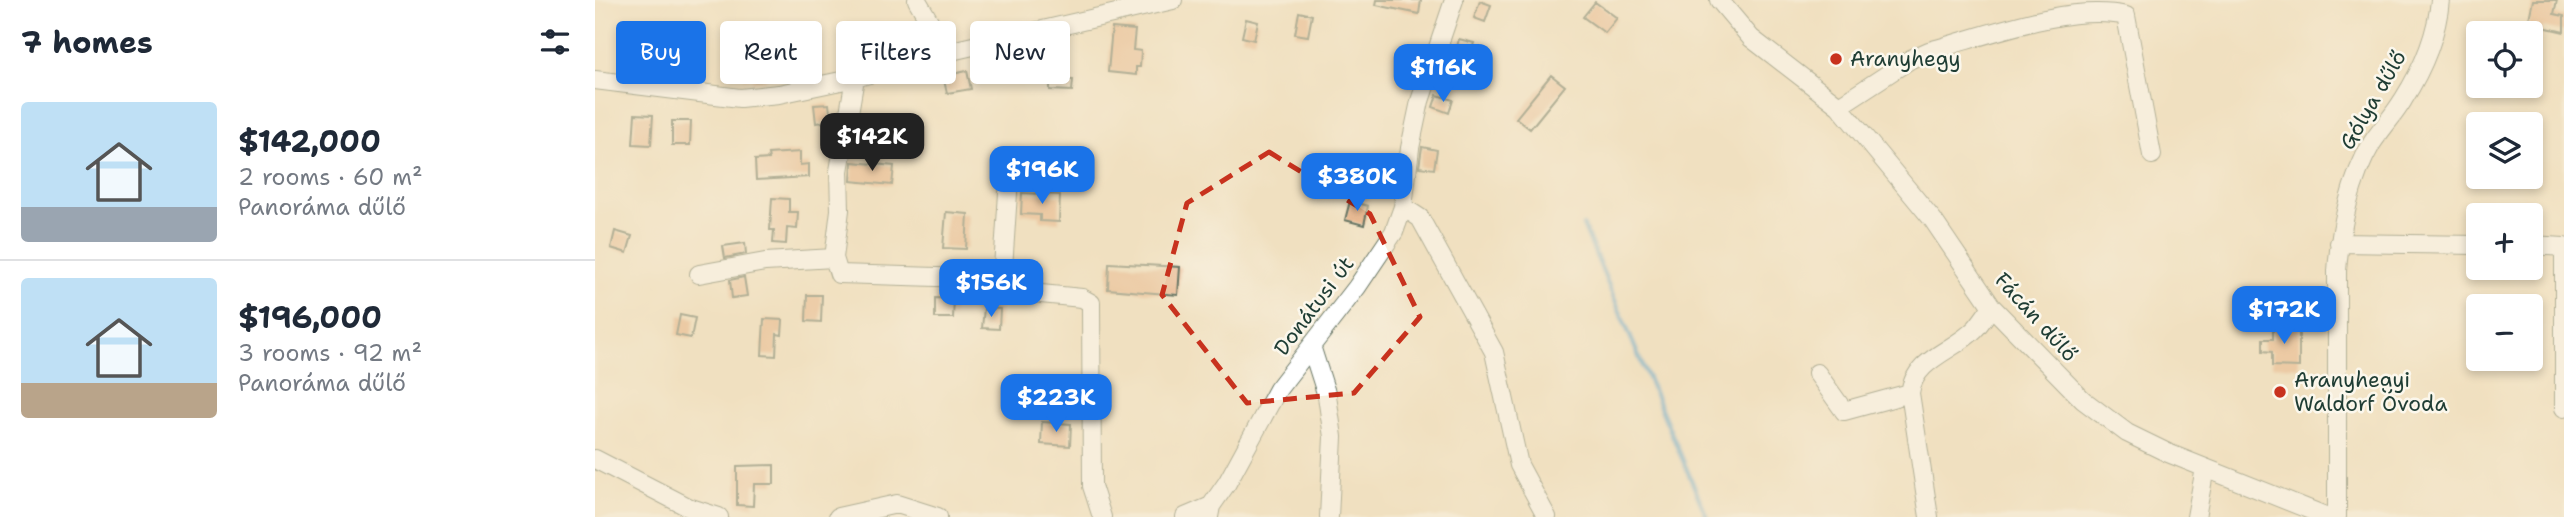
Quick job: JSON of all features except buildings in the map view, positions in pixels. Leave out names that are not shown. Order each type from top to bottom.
[{"type":"street","points":[[917,0],[929,21]]},
{"type":"street","points":[[956,50],[1173,0]]},
{"type":"street","name":"Donátusi út","points":[[1210,511],[1278,390],[1312,349],[1394,232],[1403,207],[1420,102],[1454,0]]},
{"type":"street","name":"Fácán dűlő","points":[[1719,0],[1751,38],[1839,106],[1933,220],[1992,307],[2056,375],[2101,415],[2158,448],[2328,517]]},
{"type":"street","name":"Gólya dűlő","points":[[2337,517],[2339,243],[2357,172],[2372,144],[2404,99],[2429,49],[2438,19],[2440,0]]},
{"type":"street","points":[[1839,106],[1911,59],[1929,51],[2047,17],[2114,13],[2126,16],[2152,155]]},
{"type":"street","points":[[595,80],[740,98],[779,94],[836,82]]},
{"type":"street","points":[[854,84],[839,171],[840,210],[834,258],[839,274],[1002,278]]},
{"type":"street","points":[[1009,193],[1002,278],[1004,289],[1082,298],[1091,303],[1092,486],[1102,517]]},
{"type":"street","points":[[1403,207],[1420,218],[1495,352],[1520,465],[1547,517]]},
{"type":"street","points":[[2339,243],[2466,245]]},
{"type":"street","points":[[2543,246],[2564,247]]},
{"type":"street","points":[[2564,257],[2564,408]]},
{"type":"street","points":[[699,274],[765,262],[834,258]]},
{"type":"street","points":[[1929,517],[1910,393],[1911,381],[1924,366],[1974,331],[1992,307]]},
{"type":"street","points":[[1312,349],[1327,396],[1333,437],[1329,517]]},
{"type":"street","points":[[1817,373],[1844,411],[1910,393]]},
{"type":"street","points":[[595,459],[688,507],[719,517]]},
{"type":"street","points":[[2196,517],[2204,468]]},
{"type":"street","points":[[838,517],[897,504],[938,517]]},
{"type":"street","points":[[1185,517],[1210,511]]},
{"type":"highlighted area","points":[[1269,152],[1370,214],[1420,317],[1354,393],[1247,403],[1162,295],[1187,203]]},
{"type":"waterway","points":[[1583,225],[1707,517]]},
{"type":"place","name":"Aranyhegy","points":[[1836,59]]},
{"type":"place","name":"Aranyhegyi Waldorf Óvoda","points":[[2280,392]]}]
